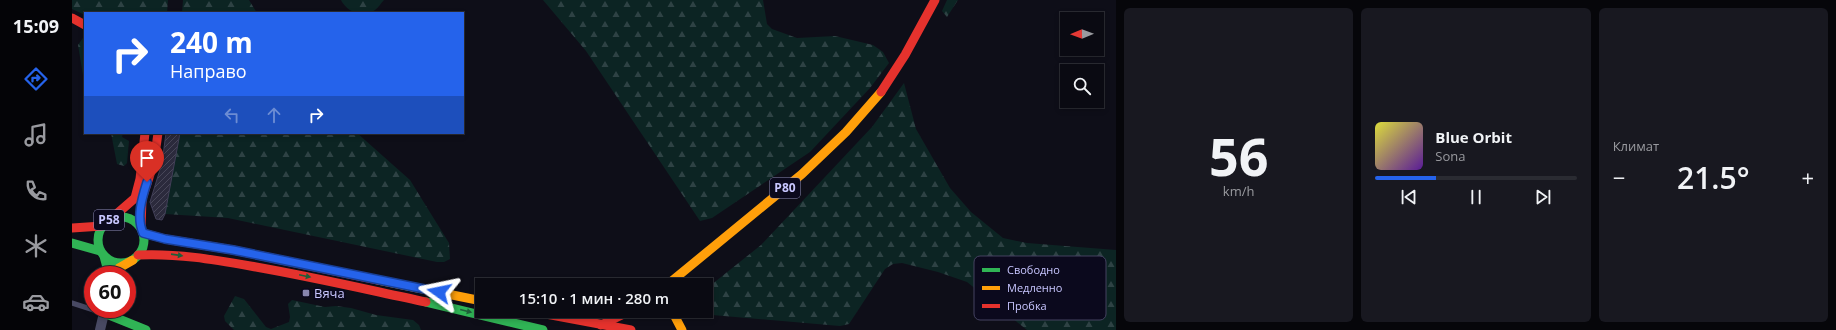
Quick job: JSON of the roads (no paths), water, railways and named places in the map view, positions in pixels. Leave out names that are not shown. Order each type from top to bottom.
[{"type":"main road","name":"Р80","points":[[679,278],[802,174],[846,132],[884,88],[905,55],[935,0]]},
{"type":"main road","points":[[72,18],[84,24]]},
{"type":"main road","points":[[112,218],[135,198],[140,179],[145,134]]},
{"type":"main road","points":[[122,266],[135,258],[144,245],[142,230],[142,199],[154,162],[158,134]]},
{"type":"main road","name":"Р58","points":[[102,253],[98,242],[98,234],[102,226],[112,218],[119,216],[132,219],[142,230],[165,239],[248,253],[475,301]]},
{"type":"main road","name":"Р58","points":[[72,228],[102,226]]},
{"type":"main road","name":"Р58","points":[[72,243],[102,253],[118,263],[135,258],[170,254],[298,275],[453,308],[543,330]]},
{"type":"main road","points":[[102,253],[106,266]]},
{"type":"main road","points":[[119,318],[146,330]]},
{"type":"main road","points":[[565,318],[631,330]]},
{"type":"main road","points":[[600,325],[615,318]]},
{"type":"main road","points":[[676,318],[682,330]]},
{"type":"street","points":[[100,330],[103,318]]},
{"type":"lane","points":[[72,303],[84,306]]},
{"type":"place","name":"Вяча","points":[[306,293]]}]
